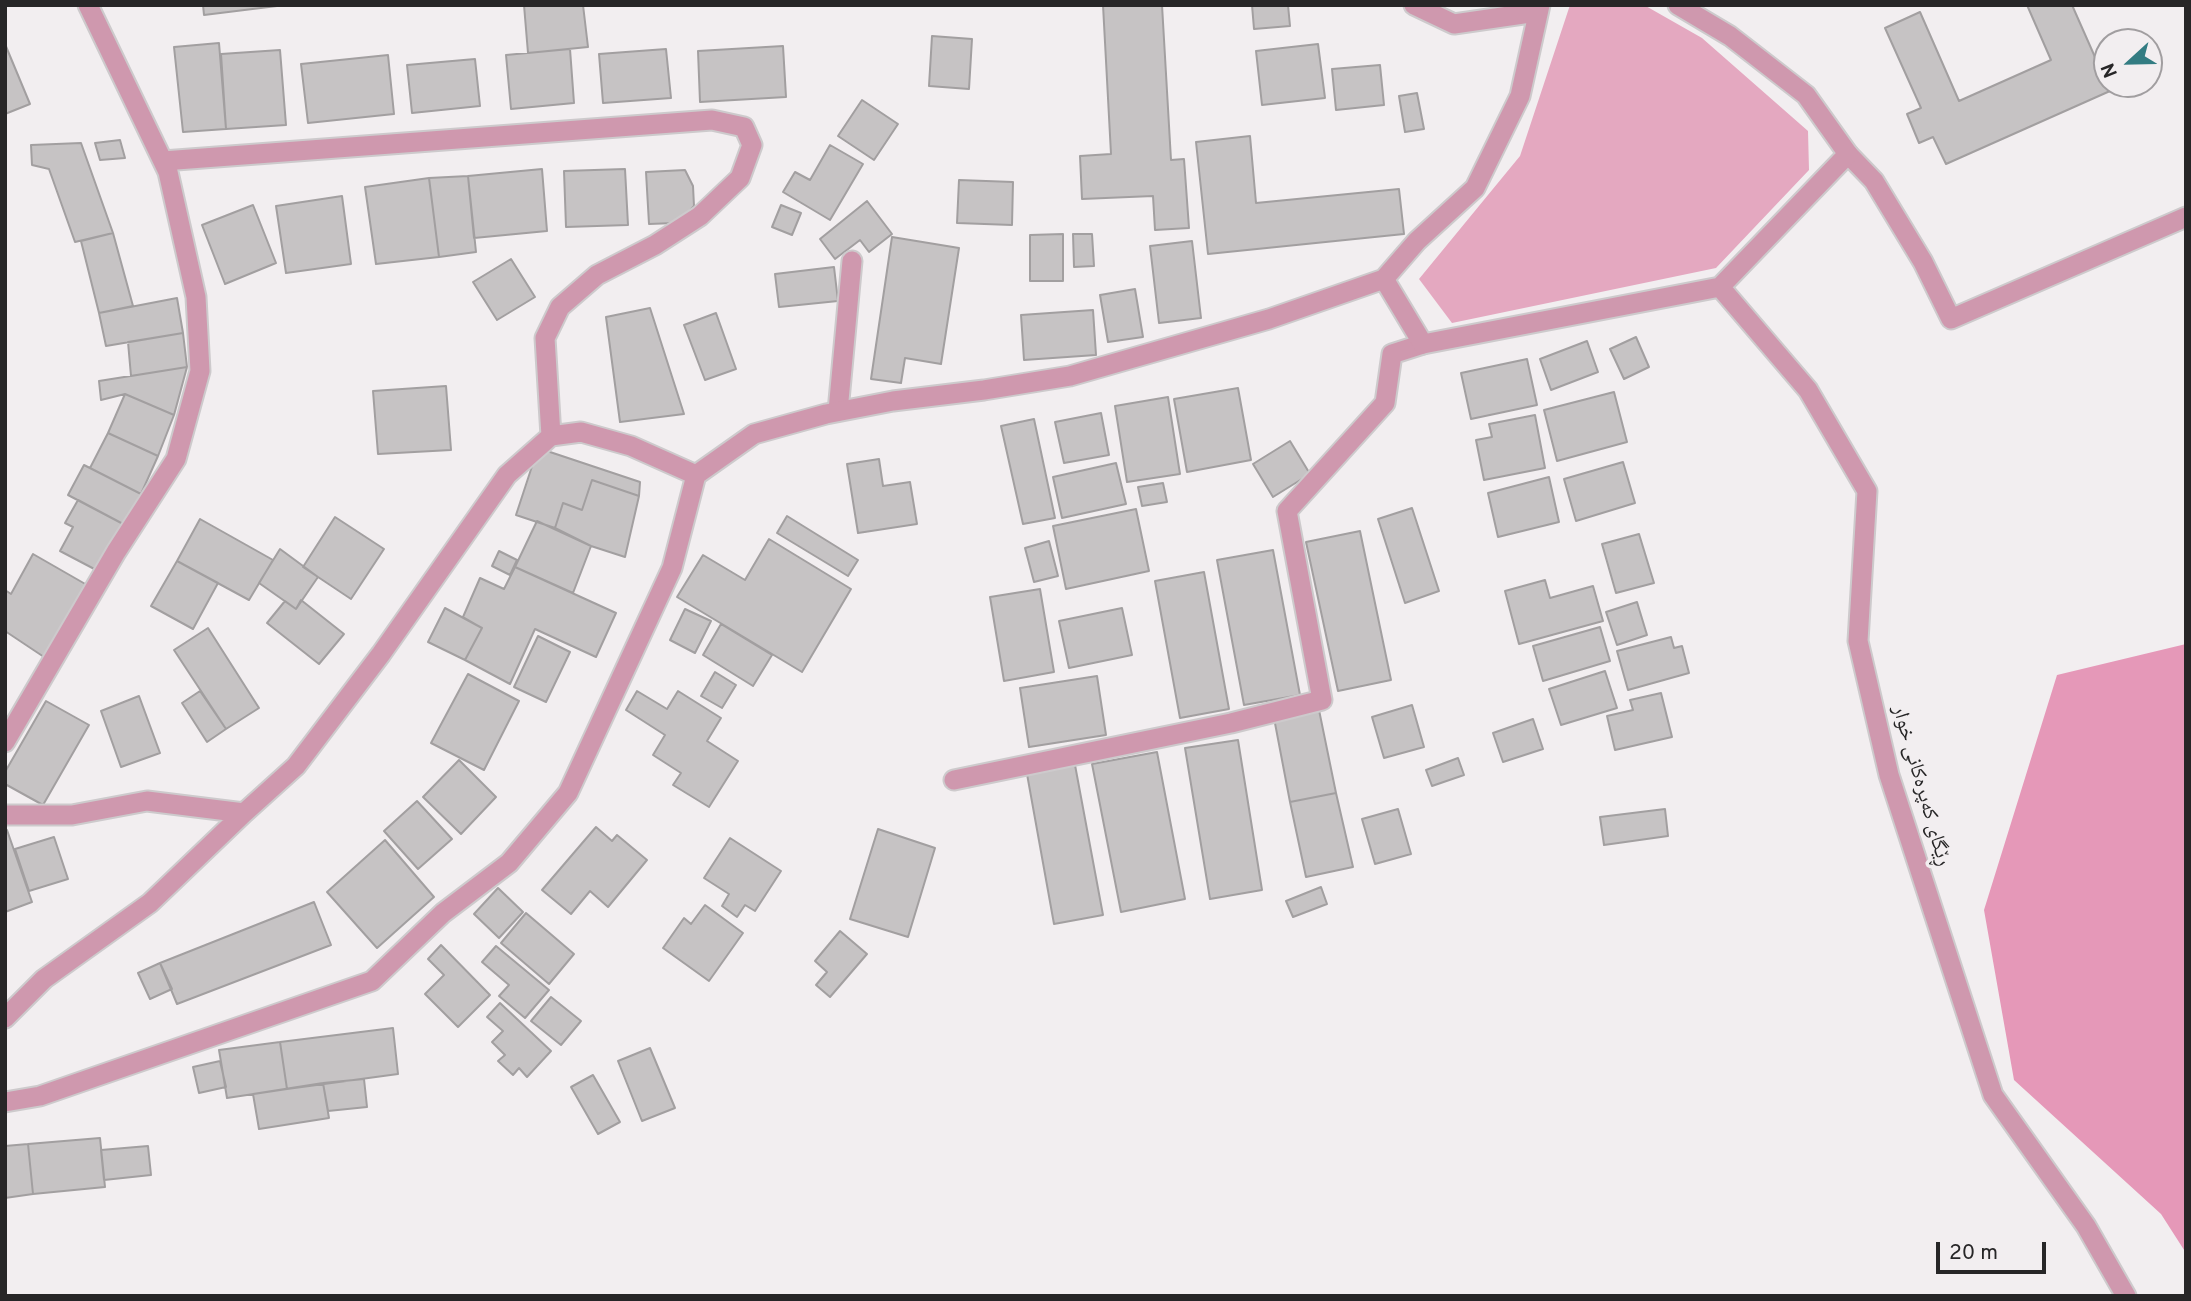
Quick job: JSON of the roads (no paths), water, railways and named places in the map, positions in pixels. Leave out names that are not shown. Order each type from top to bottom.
[{"type":"street","points":[[5,742],[116,552],[176,459],[200,371],[196,297],[168,172],[88,5]]},
{"type":"street","points":[[5,1102],[40,1096],[372,981],[443,913],[509,863],[568,793],[672,568],[696,475],[754,434],[838,411],[1070,376],[1269,318],[1384,279],[1418,241],[1475,188],[1520,96],[1538,9],[1454,24],[1414,5]]},
{"type":"street","points":[[1678,5],[1730,36],[1806,95],[1848,154],[1874,181],[1923,262],[1951,319],[2186,217]]},
{"type":"street","points":[[163,161],[712,120],[744,127],[752,145],[740,178],[730,188],[700,216],[654,245],[597,275],[560,307],[545,338],[551,436]]},
{"type":"street","points":[[954,780],[1231,723],[1322,700],[1287,511],[1385,403],[1392,354],[1423,344],[1720,287],[1848,154]]},
{"type":"street","points":[[838,411],[852,261]]},
{"type":"street","points":[[1384,279],[1423,344]]},
{"type":"street","name":"ڕێگای کەپرەکانی خوار","points":[[1720,287],[1808,390],[1867,491],[1857,641],[1897,800],[1993,1095],[2086,1226],[2126,1296]]},
{"type":"street","points":[[5,1018],[44,979],[150,903],[296,766],[381,654],[507,475],[551,436],[581,432],[631,446],[696,475]]},
{"type":"street","points":[[5,815],[72,815],[147,801],[244,813]]}]
